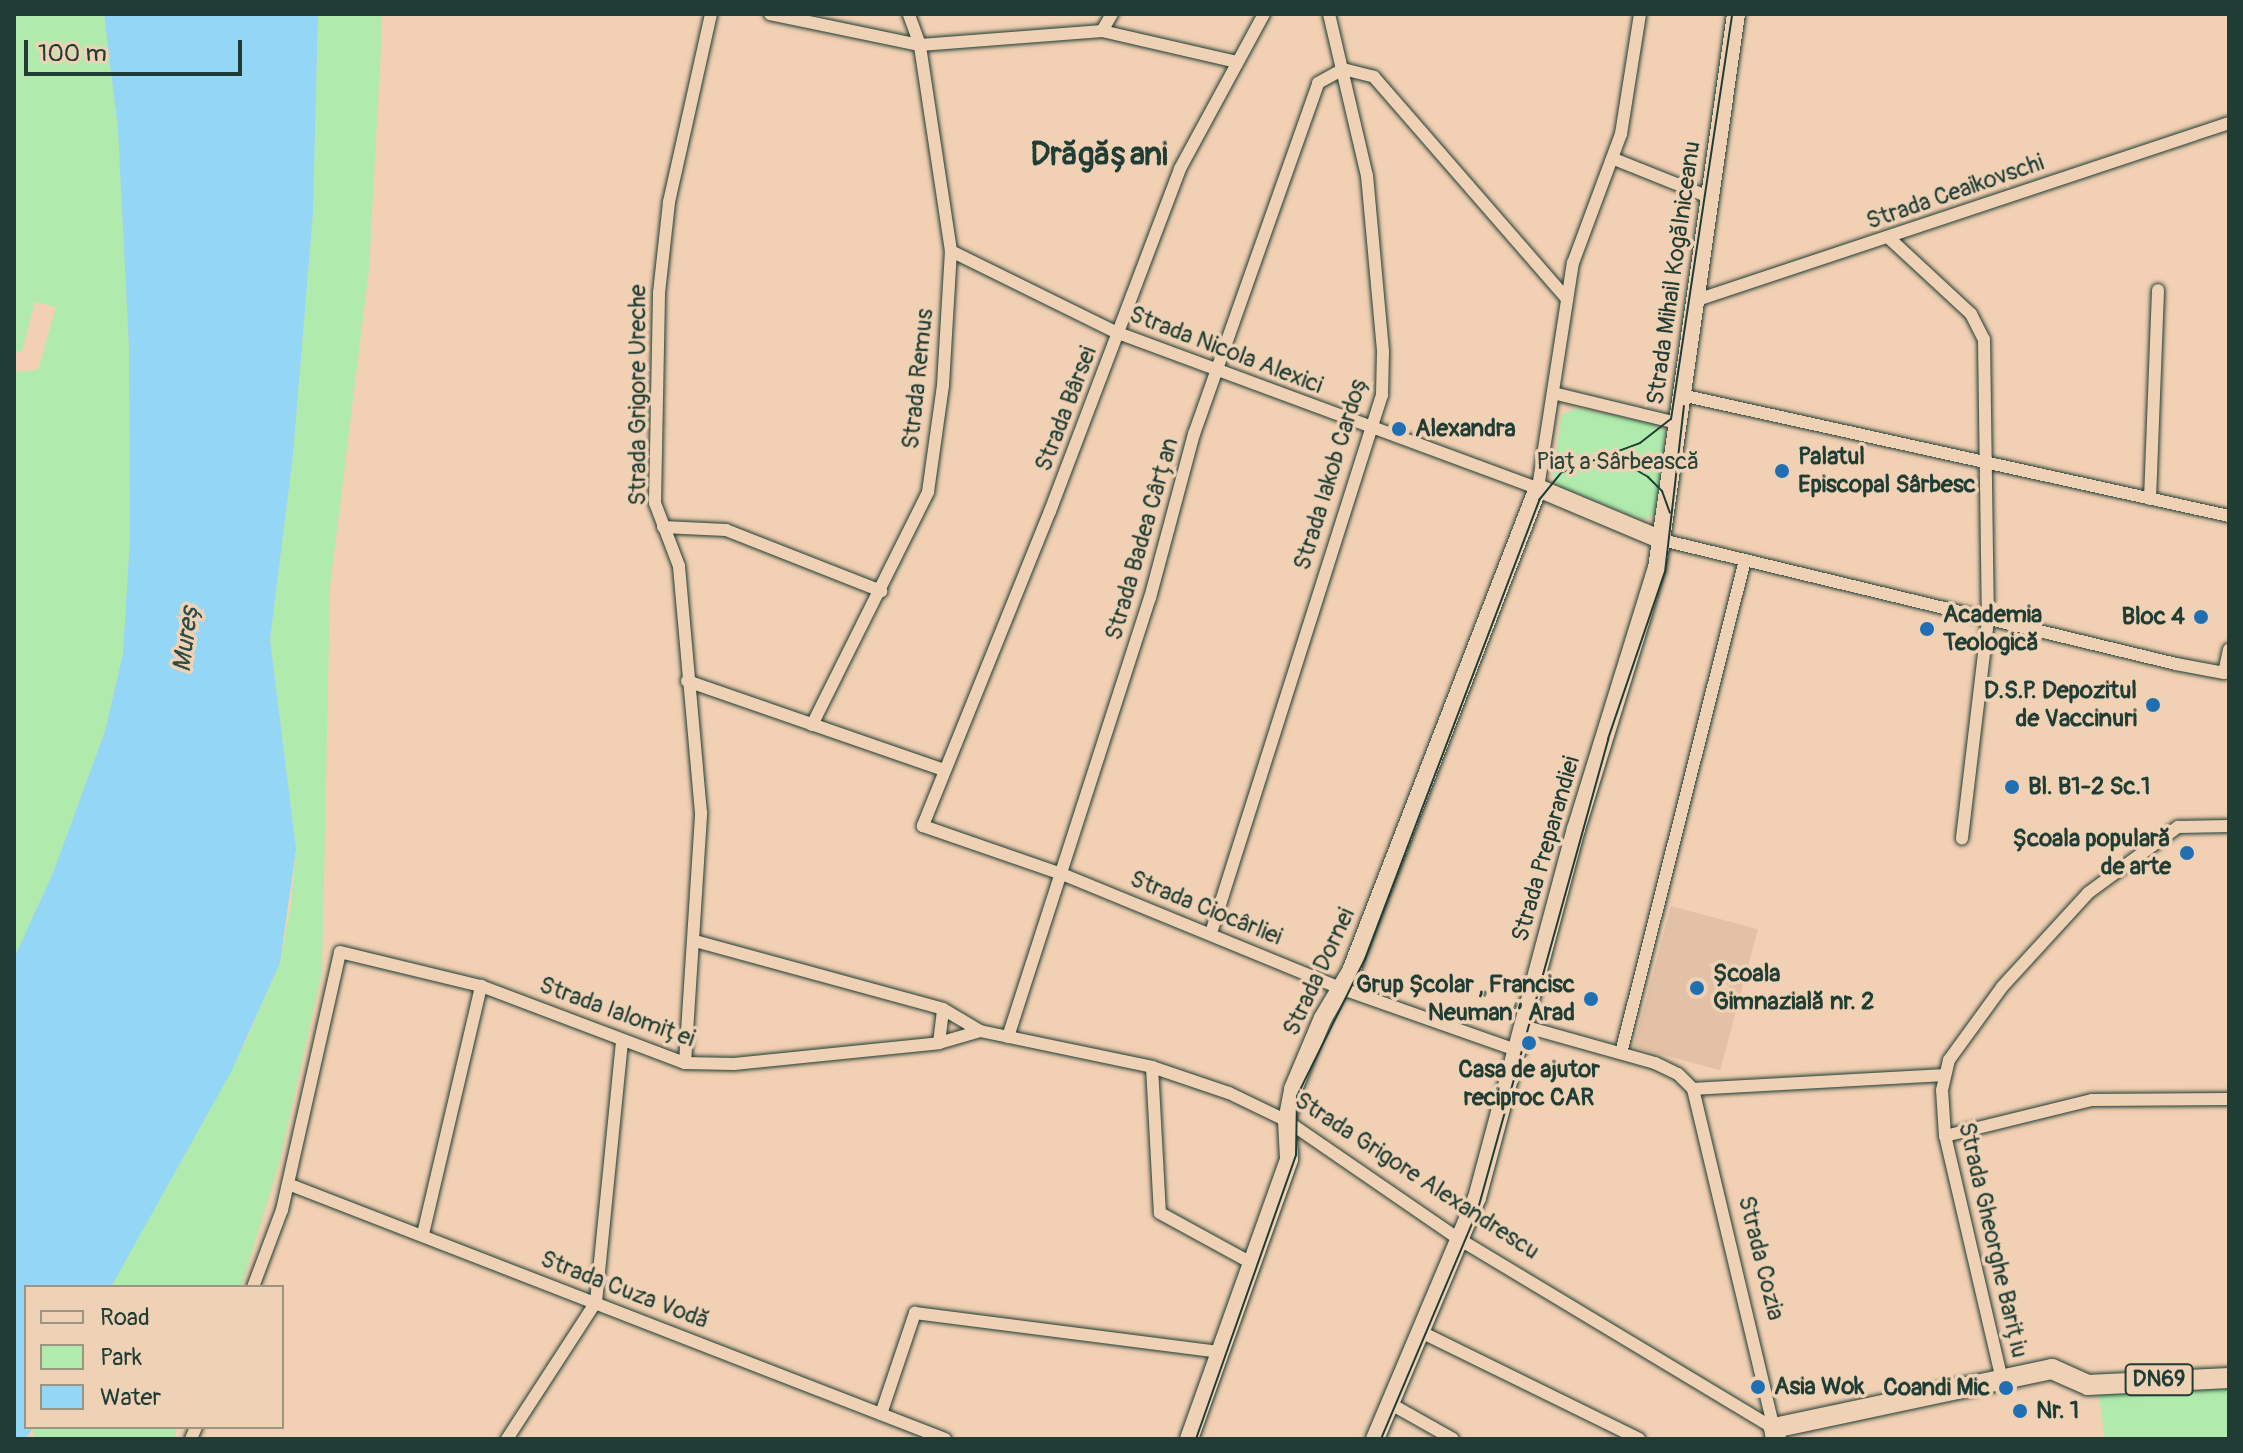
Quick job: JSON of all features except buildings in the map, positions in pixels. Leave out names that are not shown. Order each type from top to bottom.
[{"type":"main road","name":"Strada Mihail Kogălniceanu","points":[[1662,540],[1736,14]]},
{"type":"main road","points":[[1538,488],[1662,540]]},
{"type":"main road","name":"Strada Dornei","points":[[1189,1439],[1289,1159],[1287,1121],[1306,1056],[1343,989],[1538,488]]},
{"type":"main road","name":"Strada Preparandiei","points":[[1375,1439],[1477,1198],[1516,1050],[1662,540]]},
{"type":"main road","name":"DN69","points":[[2002,1380],[2058,1368],[2088,1385],[2229,1378]]},
{"type":"main road","points":[[1775,1434],[2002,1380]]},
{"type":"street","name":"Strada Grigore Ureche","points":[[685,1063],[701,813],[679,566],[663,527],[655,489],[662,242],[711,14]]},
{"type":"street","points":[[770,14],[920,45],[1102,31],[1237,62]]},
{"type":"street","name":"Strada Remus","points":[[812,725],[928,492],[943,385],[951,251],[920,45],[909,14]]},
{"type":"street","points":[[1102,31],[1112,14]]},
{"type":"street","name":"Strada Bârsei","points":[[923,826],[1180,169],[1264,14]]},
{"type":"street","name":"Strada Iakob Cardoș","points":[[1211,933],[1372,428],[1384,373],[1374,228],[1329,14]]},
{"type":"street","points":[[1538,488],[1567,299],[1579,243],[1614,159],[1640,14]]},
{"type":"street","points":[[1343,69],[1374,77],[1567,299]]},
{"type":"street","name":"Strada Badea Cârțan","points":[[1008,1037],[1062,874],[1217,372],[1309,98],[1318,83],[1343,69]]},
{"type":"street","name":"Strada Ceaikovschi","points":[[1694,301],[2229,123]]},
{"type":"street","points":[[1614,159],[1709,197]]},
{"type":"street","points":[[1889,238],[1980,326],[1988,620],[1962,838]]},
{"type":"street","name":"Strada Nicola Alexici","points":[[951,251],[1118,333],[1538,488]]},
{"type":"street","points":[[2150,499],[2158,290]]},
{"type":"street","points":[[1553,393],[1677,423]]},
{"type":"street","points":[[1681,395],[2229,516]]},
{"type":"street","points":[[663,527],[726,530],[881,591]]},
{"type":"street","points":[[1662,540],[1988,620],[2224,673],[2229,650]]},
{"type":"street","points":[[1621,1053],[1745,560]]},
{"type":"street","points":[[687,681],[944,770]]},
{"type":"street","name":"Strada Ciocârliei","points":[[923,826],[1062,874],[1343,989],[1516,1050]]},
{"type":"street","name":"Strada Gheorghe Barițiu","points":[[2002,1380],[1945,1136],[1944,1075],[1964,1033],[2088,893],[2178,827],[2229,826]]},
{"type":"street","name":"Strada Grigore Alexandrescu","points":[[695,941],[943,1009],[980,1031],[1152,1067],[1229,1093],[1287,1121],[1459,1239],[1775,1434]]},
{"type":"street","name":"Strada Ialomiței","points":[[288,1184],[340,952],[481,986],[685,1063],[734,1064],[939,1043],[980,1031]]},
{"type":"street","points":[[423,1234],[481,986]]},
{"type":"street","points":[[939,1043],[943,1009]]},
{"type":"street","points":[[1523,1026],[1668,1068],[1693,1089],[1944,1075]]},
{"type":"street","points":[[507,1439],[596,1302],[622,1041]]},
{"type":"street","points":[[1152,1067],[1151,1134],[1160,1213],[1253,1264]]},
{"type":"street","name":"Strada Cozia","points":[[1693,1089],[1775,1434]]},
{"type":"street","points":[[1945,1136],[2092,1100],[2229,1099]]},
{"type":"street","points":[[254,1285],[288,1184]]},
{"type":"street","name":"Strada Cuza Vodă","points":[[288,1184],[945,1439]]},
{"type":"street","points":[[881,1414],[915,1313],[1221,1352]]},
{"type":"street","points":[[1419,1331],[1639,1439]]},
{"type":"street","points":[[1389,1403],[1453,1439]]},
{"type":"shaded area","name":"Școala Gimnazială nr. 2","points":[[1671,906],[1758,929],[1720,1070],[1633,1047]]},
{"type":"green space","points":[[14,14],[104,14],[118,130],[129,349],[130,537],[123,654],[105,731],[53,873],[14,958],[14,372],[38,370],[56,307],[35,302],[22,351],[14,352]]},
{"type":"green space","points":[[318,14],[382,14],[369,269],[330,587],[322,972],[279,1164],[242,1285],[112,1285],[245,1043],[280,963],[291,904],[296,849],[270,639],[293,455],[313,212]]},
{"type":"green space","name":"Piața Sârbească","points":[[1577,408],[1654,424],[1665,431],[1658,513],[1643,520],[1560,487],[1553,477],[1561,415]]},
{"type":"green space","points":[[2229,1385],[2229,1439],[2105,1439],[2098,1390]]},
{"type":"green space","points":[[33,1429],[176,1429],[176,1439],[33,1439]]},
{"type":"water","name":"Mureș","points":[[104,14],[318,14],[313,212],[293,455],[270,639],[296,849],[280,963],[232,1070],[112,1285],[24,1285],[24,1429],[32,1429],[26,1439],[14,1439],[14,958],[53,873],[105,731],[123,654],[130,537],[129,349],[118,130]]},
{"type":"tram line","points":[[1196,1439],[1296,1155],[1297,1096],[1365,959],[1539,500],[1562,472],[1640,443],[1671,419],[1732,14]]},
{"type":"tram line","points":[[1381,1439],[1478,1209],[1608,739],[1665,572],[1684,406]]},
{"type":"tram line","points":[[1599,463],[1631,467],[1648,477],[1662,491],[1670,513]]},
{"type":"place","name":"Alexandra","points":[[1399,429]]},
{"type":"place","name":"Palatul Episcopal Sârbesc","points":[[1782,471]]},
{"type":"place","name":"Bloc 4","points":[[2201,617]]},
{"type":"place","name":"Academia Teologică","points":[[1927,629]]},
{"type":"place","name":"D.S.P. Depozitul de Vaccinuri","points":[[2153,705]]},
{"type":"place","name":"Bl. B1-2 Sc.1","points":[[2012,787]]},
{"type":"place","name":"Școala populară de arte","points":[[2187,853]]},
{"type":"place","name":"Școala Gimnazială nr. 2","points":[[1697,988]]},
{"type":"place","name":"Grup Școlar „Francisc Neuman” Arad","points":[[1591,999]]},
{"type":"place","name":"Casa de ajutor reciproc CAR","points":[[1529,1043]]},
{"type":"place","name":"Asia Wok","points":[[1758,1387]]},
{"type":"place","name":"Coandi Mic","points":[[2006,1388]]},
{"type":"place","name":"Nr. 1","points":[[2020,1411]]},
{"type":"district","name":"Drăgășani","points":[[1099,155]]}]
